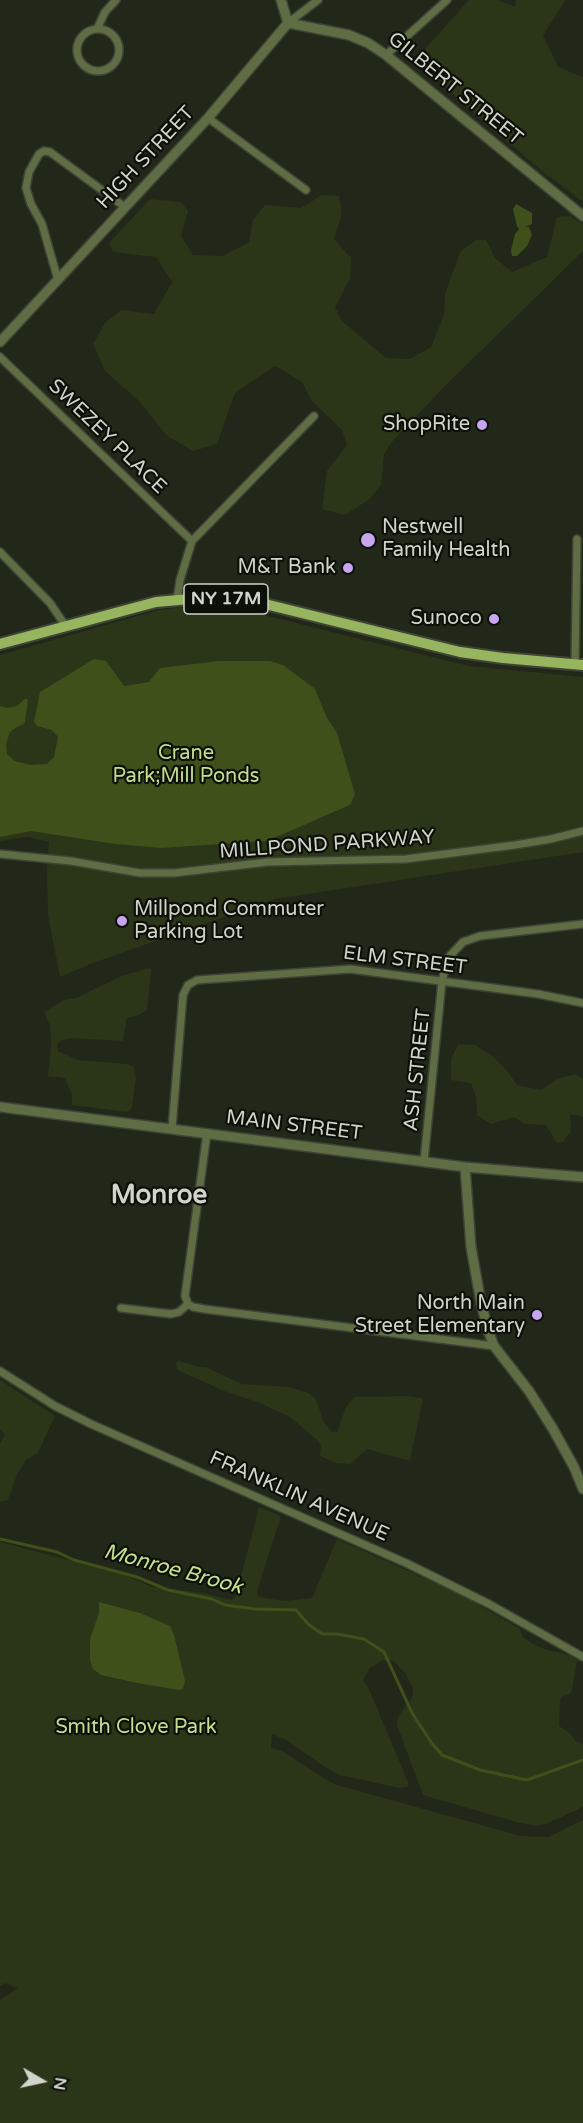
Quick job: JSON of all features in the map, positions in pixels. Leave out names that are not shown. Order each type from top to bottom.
[{"type":"main road","name":"NY 17M","points":[[0,644],[156,602],[177,598],[219,598],[265,604],[460,652],[579,665]]},
{"type":"street","points":[[97,29],[104,30],[115,38],[119,50],[114,63],[109,68],[96,71],[83,65],[79,60],[77,46],[84,34],[97,29],[105,12],[116,0]]},
{"type":"street","points":[[281,0],[288,23]]},
{"type":"street","name":"HIGH STREET","points":[[0,342],[208,117],[288,23],[318,0]]},
{"type":"street","points":[[386,55],[447,0]]},
{"type":"street","name":"GILBERT STREET","points":[[288,23],[349,35],[368,43],[386,55],[583,216]]},
{"type":"street","points":[[208,117],[306,189]]},
{"type":"street","points":[[58,280],[42,224],[31,204],[26,188],[29,172],[39,154],[44,151],[50,152],[125,207]]},
{"type":"street","name":"SWEZEY PLACE","points":[[0,357],[192,541]]},
{"type":"street","points":[[177,598],[192,541],[314,416]]},
{"type":"street","points":[[576,540],[579,665]]},
{"type":"street","points":[[0,552],[50,603],[65,625]]},
{"type":"street","name":"MILLPOND PARKWAY","points":[[0,854],[71,861],[140,873],[163,874],[268,862],[406,859],[515,845],[583,831]]},
{"type":"street","name":"ASH STREET","points":[[424,1161],[442,981],[448,958],[463,942],[480,936],[583,924]]},
{"type":"street","name":"ELM STREET","points":[[172,1128],[183,995],[193,981],[339,969],[363,970],[538,994],[583,1003]]},
{"type":"street","name":"MAIN STREET","points":[[0,1107],[465,1167],[583,1178]]},
{"type":"street","points":[[207,1133],[186,1296],[188,1304],[204,1309],[494,1346]]},
{"type":"street","points":[[465,1167],[471,1247],[481,1303],[494,1346],[529,1391],[574,1467],[583,1489]]},
{"type":"street","points":[[121,1308],[171,1314],[178,1312],[188,1304]]},
{"type":"street","name":"FRANKLIN AVENUE","points":[[0,1371],[55,1406],[83,1420],[406,1563],[489,1604],[583,1657]]},
{"type":"green space","points":[[469,0],[498,0],[515,7],[516,0],[566,0],[543,35],[558,67],[583,77],[583,202],[542,171],[470,110],[439,80],[425,49]]},
{"type":"green space","points":[[322,195],[339,196],[342,214],[334,239],[351,258],[350,279],[335,307],[342,321],[386,358],[410,359],[431,347],[444,315],[445,294],[460,252],[476,240],[486,240],[495,258],[512,272],[547,257],[557,217],[569,216],[583,224],[583,251],[444,387],[390,444],[384,455],[381,484],[370,499],[345,515],[322,509],[327,471],[347,445],[342,430],[312,401],[302,382],[275,366],[235,393],[217,444],[193,451],[167,436],[140,402],[105,371],[93,344],[105,323],[121,310],[154,314],[172,282],[156,257],[113,252],[109,243],[150,199],[181,202],[188,211],[181,236],[193,255],[223,256],[249,242],[253,220],[265,205],[301,208]]},
{"type":"green space","name":"Crane Park;Mill Ponds","points":[[193,606],[260,614],[469,666],[583,677],[583,852],[275,899],[93,963],[60,977],[48,915],[49,842],[28,837],[0,841],[0,655],[159,610]]},
{"type":"green space","points":[[148,968],[151,972],[147,1010],[127,1018],[123,1041],[70,1038],[59,1041],[57,1046],[58,1051],[78,1060],[133,1066],[136,1077],[132,1108],[127,1112],[72,1105],[72,1095],[65,1078],[48,1076],[50,1026],[44,1012],[64,1000],[76,998],[119,977]]},
{"type":"green space","points":[[458,1044],[475,1045],[494,1057],[517,1085],[541,1090],[557,1079],[576,1074],[583,1079],[583,1117],[570,1114],[571,1131],[563,1142],[557,1143],[546,1125],[525,1124],[514,1117],[491,1124],[477,1115],[476,1097],[471,1083],[451,1080],[451,1059]]},
{"type":"green space","points":[[179,1361],[206,1367],[241,1384],[290,1387],[308,1393],[316,1399],[323,1420],[332,1432],[337,1432],[346,1407],[354,1397],[423,1398],[410,1461],[367,1449],[350,1464],[336,1463],[320,1456],[321,1446],[317,1440],[290,1417],[178,1370],[175,1363]]},
{"type":"green space","points":[[0,1380],[55,1416],[38,1453],[26,1460],[17,1474],[7,1500],[0,1502],[0,1444],[5,1434],[0,1430]]},
{"type":"green space","name":"Smith Clove Park","points":[[259,1507],[281,1516],[259,1585],[257,1594],[259,1597],[285,1601],[312,1598],[337,1539],[462,1595],[520,1629],[523,1637],[531,1643],[547,1650],[569,1655],[577,1660],[570,1694],[562,1697],[560,1701],[559,1726],[570,1733],[575,1741],[583,1744],[583,1807],[546,1824],[537,1826],[520,1823],[423,1795],[397,1725],[398,1717],[412,1698],[413,1689],[406,1674],[394,1661],[383,1660],[370,1668],[363,1680],[369,1689],[408,1782],[408,1787],[399,1788],[340,1775],[286,1740],[272,1734],[271,1748],[282,1751],[337,1785],[521,1836],[549,1837],[583,1820],[583,2123],[0,2123],[0,2000],[18,1988],[5,1983],[0,1986],[0,1542],[125,1575],[153,1587],[203,1593],[232,1600],[236,1595]]},
{"type":"shaded area","points":[[516,204],[532,213],[532,224],[525,227],[529,227],[532,235],[527,246],[517,256],[512,256],[511,250],[515,234],[519,229],[513,209]]},
{"type":"shaded area","points":[[94,659],[106,661],[124,686],[149,682],[160,668],[219,661],[270,661],[283,665],[315,689],[327,718],[337,733],[355,794],[350,805],[267,841],[161,848],[115,844],[31,831],[0,837],[0,706],[7,708],[17,706],[26,698],[28,700],[24,724],[10,732],[6,744],[7,754],[15,761],[31,765],[47,764],[54,757],[58,737],[52,730],[37,726],[34,722],[40,692]]},
{"type":"shaded area","points":[[99,1602],[140,1613],[170,1626],[185,1681],[183,1689],[137,1683],[101,1675],[93,1669],[90,1660],[90,1639],[99,1613]]},
{"type":"waterway","name":"Monroe Brook","points":[[0,1539],[57,1552],[74,1560],[137,1577],[168,1590],[212,1599],[225,1605],[255,1609],[296,1610],[308,1624],[322,1634],[364,1639],[384,1652],[412,1713],[442,1755],[480,1770],[527,1780],[583,1760]]},
{"type":"place","name":"ShopRite","points":[[482,425]]},
{"type":"place","name":"Nestwell Family Health","points":[[368,540]]},
{"type":"place","name":"M&T Bank","points":[[348,568]]},
{"type":"place","name":"Sunoco","points":[[494,619]]},
{"type":"place","name":"Millpond Commuter Parking Lot","points":[[122,921]]},
{"type":"place","name":"North Main Street Elementary","points":[[537,1315]]},
{"type":"district","name":"Monroe","points":[[159,1196]]}]
